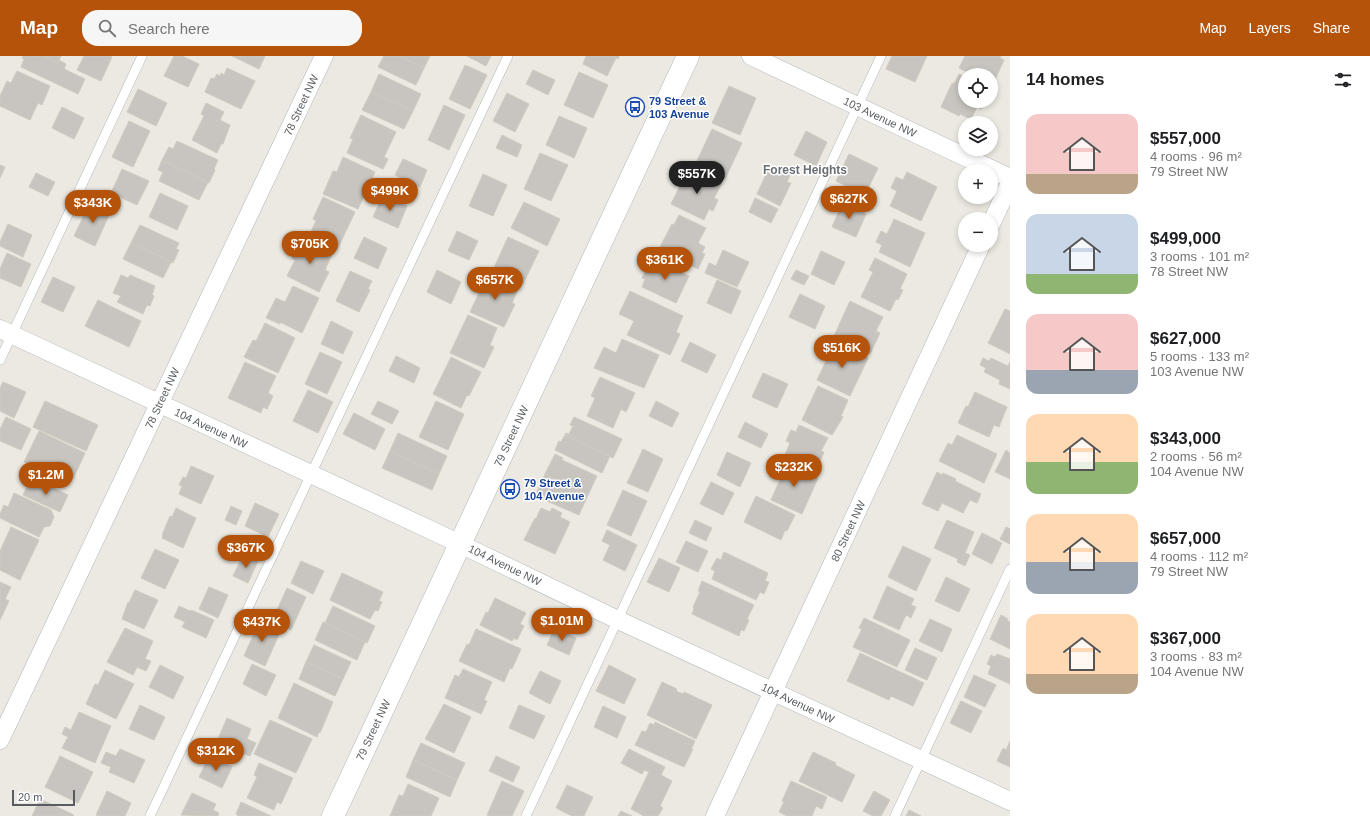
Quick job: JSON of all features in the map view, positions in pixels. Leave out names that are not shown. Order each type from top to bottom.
[{"type":"street","name":"78 Street NW","points":[[0,740],[324,56]]},
{"type":"street","name":"79 Street NW","points":[[333,816],[688,56]]},
{"type":"street","name":"103 Avenue NW","points":[[751,56],[1010,178]]},
{"type":"street","points":[[997,212],[1010,183]]},
{"type":"street","name":"80 Street NW","points":[[715,816],[978,252]]},
{"type":"street","name":"104 Avenue NW","points":[[6,332],[460,544],[618,620],[1010,801]]},
{"type":"lane","points":[[0,360],[6,332],[142,56]]},
{"type":"lane","points":[[150,816],[508,56]]},
{"type":"lane","points":[[526,816],[881,56]]},
{"type":"lane","points":[[895,816],[1010,569]]},
{"type":"building","points":[[23,56],[43,56],[58,63],[59,60],[66,64],[64,69],[85,79],[78,94],[21,67],[24,59],[22,58]]},
{"type":"building","points":[[43,56],[61,56],[58,63]]},
{"type":"building","points":[[84,56],[112,57],[101,81],[77,70]]},
{"type":"building","points":[[174,56],[182,56],[199,64],[188,87],[164,76]]},
{"type":"building","points":[[232,56],[265,56],[259,69]]},
{"type":"building","points":[[384,56],[400,56],[424,68],[416,85],[378,67]]},
{"type":"building","points":[[400,56],[430,56],[424,68]]},
{"type":"building","points":[[467,56],[491,56],[486,66]]},
{"type":"building","points":[[586,56],[619,56],[618,59],[616,58],[607,76],[583,64]]},
{"type":"building","points":[[892,56],[927,56],[915,82],[886,69]]},
{"type":"building","points":[[965,56],[1001,56],[1000,58],[1004,60],[998,73],[998,68],[959,68]]},
{"type":"building","points":[[465,65],[487,75],[470,109],[449,99]]},
{"type":"building","points":[[227,68],[255,81],[241,109],[205,92],[211,78],[214,79],[217,74],[220,76],[221,73],[224,75]]},
{"type":"building","points":[[533,70],[555,80],[548,95],[526,84]]},
{"type":"building","points":[[17,71],[50,86],[42,105],[38,103],[30,120],[0,106],[0,96],[7,81],[11,83]]},
{"type":"building","points":[[579,72],[608,85],[593,118],[564,105]]},
{"type":"building","points":[[379,74],[421,94],[413,111],[371,92]]},
{"type":"building","points":[[958,76],[958,108],[976,108],[972,116],[964,116],[960,114],[959,116],[941,107],[952,83],[954,84]]},
{"type":"building","points":[[729,86],[756,98],[740,135],[712,123]]},
{"type":"building","points":[[138,89],[167,103],[156,126],[127,112]]},
{"type":"building","points":[[371,92],[413,111],[404,129],[362,110]]},
{"type":"building","points":[[507,93],[529,104],[515,132],[493,121]]},
{"type":"building","points":[[206,103],[224,112],[220,120],[230,125],[223,144],[221,144],[217,153],[192,140],[204,116],[201,114]]},
{"type":"building","points":[[444,105],[465,115],[449,150],[428,140]]},
{"type":"building","points":[[62,107],[84,118],[74,139],[52,128]]},
{"type":"building","points":[[361,115],[396,132],[384,157],[388,159],[383,169],[347,153],[353,139],[350,138]]},
{"type":"building","points":[[559,116],[587,128],[574,158],[546,145]]},
{"type":"building","points":[[129,121],[150,131],[133,167],[112,157]]},
{"type":"building","points":[[712,129],[742,143],[725,179],[695,165]]},
{"type":"building","points":[[806,131],[827,142],[816,166],[794,155]]},
{"type":"building","points":[[502,135],[522,145],[517,157],[496,148]]},
{"type":"building","points":[[177,141],[218,160],[209,183],[162,160],[169,147],[173,149]]},
{"type":"building","points":[[540,153],[568,165],[551,201],[524,189]]},
{"type":"building","points":[[849,154],[878,168],[865,195],[836,181]]},
{"type":"building","points":[[343,157],[375,172],[358,209],[323,194],[333,171],[337,172]]},
{"type":"building","points":[[403,159],[427,170],[420,187],[395,175]]},
{"type":"building","points":[[162,160],[208,182],[199,200],[159,181],[163,172],[158,170]]},
{"type":"building","points":[[0,165],[5,167],[0,178]]},
{"type":"building","points":[[776,167],[791,173],[787,182],[791,183],[780,206],[757,194],[767,172],[772,175]]},
{"type":"building","points":[[122,169],[149,181],[137,205],[111,193]]},
{"type":"building","points":[[693,169],[722,183],[714,198],[718,200],[713,211],[709,209],[704,220],[671,204],[684,178],[688,180]]},
{"type":"building","points":[[907,172],[937,187],[921,221],[890,206],[897,191],[891,188],[896,177],[903,180]]},
{"type":"building","points":[[36,173],[55,182],[48,196],[29,187]]},
{"type":"building","points":[[483,174],[507,185],[493,216],[469,206]]},
{"type":"building","points":[[160,193],[188,206],[177,230],[149,217]]},
{"type":"building","points":[[383,195],[407,206],[398,228],[373,217]]},
{"type":"building","points":[[323,197],[355,212],[337,250],[309,236],[316,221],[313,219]]},
{"type":"building","points":[[755,198],[778,209],[771,223],[749,212]]},
{"type":"building","points":[[91,201],[111,211],[95,246],[74,236]]},
{"type":"building","points":[[524,202],[560,219],[547,246],[511,228]]},
{"type":"building","points":[[842,204],[866,214],[856,237],[832,227]]},
{"type":"building","points":[[679,215],[706,228],[698,243],[705,247],[702,253],[705,254],[698,269],[687,264],[689,261],[660,247],[672,224],[674,225]]},
{"type":"building","points":[[894,219],[925,233],[910,267],[879,252],[882,245],[876,242],[881,231],[887,234]]},
{"type":"building","points":[[8,224],[32,235],[23,257],[0,246],[0,242]]},
{"type":"building","points":[[140,225],[179,243],[176,249],[179,250],[173,263],[131,243]]},
{"type":"building","points":[[457,231],[478,241],[469,260],[448,251]]},
{"type":"building","points":[[302,237],[333,252],[325,270],[329,272],[319,292],[287,276],[295,260],[292,259]]},
{"type":"building","points":[[364,237],[387,248],[378,269],[354,258]]},
{"type":"building","points":[[508,237],[539,251],[523,284],[493,270]]},
{"type":"building","points":[[131,243],[171,262],[163,278],[123,259]]},
{"type":"building","points":[[723,250],[749,262],[737,287],[705,273],[709,263],[716,266]]},
{"type":"building","points":[[821,251],[845,262],[834,285],[811,274]]},
{"type":"building","points":[[7,253],[31,264],[21,287],[0,278],[0,269]]},
{"type":"building","points":[[875,258],[907,274],[900,289],[903,290],[898,300],[896,299],[890,311],[861,297],[873,272],[869,270]]},
{"type":"building","points":[[655,260],[689,276],[676,303],[642,287],[645,279],[642,278],[647,267],[651,268]]},
{"type":"building","points":[[437,270],[461,282],[451,304],[427,292]]},
{"type":"building","points":[[796,270],[809,276],[804,285],[791,279]]},
{"type":"building","points":[[350,271],[372,281],[368,289],[370,290],[359,312],[336,301]]},
{"type":"building","points":[[488,274],[518,289],[512,303],[515,304],[504,327],[470,312]]},
{"type":"building","points":[[121,275],[128,278],[130,275],[155,286],[152,295],[154,296],[150,306],[147,305],[143,314],[117,302],[121,296],[113,293]]},
{"type":"building","points":[[53,277],[75,287],[63,312],[41,302]]},
{"type":"building","points":[[717,280],[741,291],[731,314],[707,303]]},
{"type":"building","points":[[293,286],[319,298],[302,333],[280,322],[280,324],[266,318],[276,298],[285,302]]},
{"type":"building","points":[[630,291],[683,316],[676,332],[680,334],[670,355],[627,335],[634,321],[619,314]]},
{"type":"building","points":[[800,294],[825,306],[815,329],[789,317]]},
{"type":"building","points":[[98,300],[141,321],[129,347],[85,326]]},
{"type":"building","points":[[850,301],[883,317],[876,331],[880,333],[870,354],[834,336]]},
{"type":"building","points":[[1005,309],[1010,311],[1010,354],[988,343]]},
{"type":"building","points":[[468,315],[497,328],[490,345],[494,347],[484,368],[450,353]]},
{"type":"building","points":[[331,321],[353,332],[343,354],[321,344]]},
{"type":"building","points":[[265,323],[295,338],[278,373],[244,357],[253,340],[256,341]]},
{"type":"building","points":[[622,339],[659,355],[644,388],[594,368],[604,347],[616,353]]},
{"type":"building","points":[[690,342],[716,355],[707,373],[681,361]]},
{"type":"building","points":[[835,342],[868,358],[850,396],[817,380]]},
{"type":"building","points":[[320,352],[342,362],[327,394],[305,384]]},
{"type":"building","points":[[396,356],[420,368],[414,383],[389,371]]},
{"type":"building","points":[[451,357],[481,372],[461,408],[433,394]]},
{"type":"building","points":[[983,358],[989,361],[991,358],[1008,366],[1010,362],[1010,389],[999,384],[1000,380],[984,372],[986,368],[980,365]]},
{"type":"building","points":[[245,362],[276,376],[268,393],[273,396],[267,409],[263,407],[261,413],[228,398]]},
{"type":"building","points":[[763,373],[788,384],[777,408],[752,397]]},
{"type":"building","points":[[600,377],[635,393],[626,412],[621,409],[613,428],[587,416],[595,398],[591,396]]},
{"type":"building","points":[[3,382],[26,392],[14,418],[0,411],[0,388]]},
{"type":"building","points":[[818,386],[848,400],[841,416],[843,417],[832,435],[802,420]]},
{"type":"building","points":[[308,390],[333,402],[318,433],[293,421]]},
{"type":"building","points":[[975,392],[1007,407],[999,427],[994,425],[989,437],[958,423]]},
{"type":"building","points":[[45,401],[98,425],[86,451],[33,427]]},
{"type":"building","points":[[378,401],[399,411],[392,424],[371,414]]},
{"type":"building","points":[[436,401],[464,414],[448,450],[419,437]]},
{"type":"building","points":[[656,401],[679,413],[672,427],[649,416]]},
{"type":"building","points":[[354,413],[385,429],[375,450],[343,434]]},
{"type":"building","points":[[6,417],[31,429],[21,450],[0,441],[0,429]]},
{"type":"building","points":[[574,417],[622,439],[613,458],[565,435],[566,433],[569,434],[573,426],[570,425]]},
{"type":"building","points":[[745,422],[768,434],[761,448],[738,437]]},
{"type":"building","points":[[799,425],[828,438],[821,451],[824,452],[815,473],[783,459],[790,443],[786,441],[791,430],[796,432]]},
{"type":"building","points":[[39,431],[85,453],[73,479],[52,468],[49,473],[24,462]]},
{"type":"building","points":[[398,433],[447,456],[439,474],[390,451]]},
{"type":"building","points":[[565,435],[610,456],[602,473],[555,450],[559,441],[561,442]]},
{"type":"building","points":[[957,435],[997,454],[984,483],[939,461],[948,443],[952,445]]},
{"type":"building","points":[[643,449],[663,459],[648,492],[627,483]]},
{"type":"building","points":[[1006,450],[1010,453],[1010,479],[995,472]]},
{"type":"building","points":[[390,451],[439,474],[432,490],[382,468]]},
{"type":"building","points":[[727,452],[751,463],[740,487],[717,475]]},
{"type":"building","points":[[555,454],[563,458],[562,460],[597,476],[588,495],[545,474]]},
{"type":"building","points":[[783,463],[818,478],[802,514],[771,500],[782,475],[778,474]]},
{"type":"building","points":[[191,466],[214,476],[201,504],[179,494],[182,486],[179,485],[183,477],[186,478]]},
{"type":"building","points":[[937,472],[956,479],[955,481],[981,494],[977,503],[970,500],[963,513],[942,503],[938,511],[922,504]]},
{"type":"building","points":[[545,474],[588,495],[579,515],[535,496]]},
{"type":"building","points":[[30,480],[44,487],[45,484],[68,495],[60,512],[23,495]]},
{"type":"building","points":[[711,482],[734,493],[723,515],[700,504]]},
{"type":"building","points":[[623,490],[647,501],[631,536],[607,525]]},
{"type":"building","points":[[14,493],[51,510],[54,517],[50,526],[44,527],[39,537],[0,518],[4,505],[8,507]]},
{"type":"building","points":[[756,496],[795,515],[787,531],[785,530],[781,540],[744,522]]},
{"type":"building","points":[[255,503],[279,514],[268,537],[245,526]]},
{"type":"building","points":[[231,506],[242,511],[236,525],[225,520]]},
{"type":"building","points":[[176,508],[196,518],[183,548],[162,538],[170,516],[172,517]]},
{"type":"building","points":[[541,508],[550,512],[552,508],[562,513],[560,517],[570,522],[555,554],[524,540]]},
{"type":"building","points":[[695,520],[712,528],[706,541],[689,533]]},
{"type":"building","points":[[947,520],[974,532],[965,553],[970,555],[965,566],[957,562],[958,559],[934,548]]},
{"type":"building","points":[[11,527],[39,540],[20,580],[0,570],[0,551]]},
{"type":"building","points":[[1006,527],[1010,529],[1010,544],[1000,539]]},
{"type":"building","points":[[607,530],[637,545],[625,571],[603,560],[610,545],[602,541]]},
{"type":"building","points":[[982,533],[1002,543],[992,564],[972,554]]},
{"type":"building","points":[[686,541],[708,551],[698,572],[676,562]]},
{"type":"building","points":[[903,546],[931,559],[916,591],[888,577]]},
{"type":"building","points":[[155,549],[179,560],[165,589],[141,578]]},
{"type":"building","points":[[724,552],[768,573],[765,581],[769,582],[764,594],[760,592],[756,600],[712,579],[715,571],[711,569],[717,558],[721,560]]},
{"type":"building","points":[[243,555],[258,561],[248,583],[233,576]]},
{"type":"building","points":[[659,558],[680,568],[669,592],[647,582]]},
{"type":"building","points":[[301,561],[324,571],[313,594],[291,583]]},
{"type":"building","points":[[342,573],[383,592],[379,601],[382,602],[378,611],[375,610],[370,619],[330,600]]},
{"type":"building","points":[[946,577],[970,589],[959,612],[935,601]]},
{"type":"building","points":[[702,581],[754,605],[747,619],[749,620],[744,631],[741,630],[739,636],[692,614],[693,607],[700,592],[698,591]]},
{"type":"building","points":[[0,582],[11,587],[5,599],[9,601],[0,620]]},
{"type":"building","points":[[887,586],[914,599],[911,605],[916,607],[911,618],[906,615],[899,630],[873,618]]},
{"type":"building","points":[[209,587],[228,595],[218,618],[199,609]]},
{"type":"building","points":[[287,588],[306,597],[291,630],[272,621]]},
{"type":"building","points":[[135,590],[158,600],[144,629],[122,619],[128,602],[129,603]]},
{"type":"building","points":[[495,598],[526,613],[520,624],[524,626],[517,640],[514,638],[512,641],[480,625]]},
{"type":"building","points":[[179,606],[214,620],[206,638],[182,627],[185,622],[174,617]]},
{"type":"building","points":[[333,606],[375,626],[367,643],[325,623]]},
{"type":"building","points":[[1001,615],[1010,622],[1010,649],[990,639]]},
{"type":"building","points":[[864,618],[910,640],[897,667],[853,647],[862,629],[859,628]]},
{"type":"building","points":[[930,619],[952,629],[942,652],[919,641]]},
{"type":"building","points":[[260,620],[281,630],[265,666],[244,656]]},
{"type":"building","points":[[323,622],[365,642],[357,660],[315,640]]},
{"type":"building","points":[[125,628],[153,641],[145,659],[151,661],[146,671],[137,667],[133,675],[107,662]]},
{"type":"building","points":[[555,628],[576,638],[569,655],[547,645]]},
{"type":"building","points":[[476,629],[521,649],[504,682],[459,661],[467,644],[469,645]]},
{"type":"building","points":[[314,645],[351,662],[343,679],[306,662]]},
{"type":"building","points":[[915,648],[937,658],[927,680],[905,670]]},
{"type":"building","points":[[860,653],[924,683],[913,706],[891,696],[889,700],[847,681]]},
{"type":"building","points":[[997,654],[1010,659],[1010,684],[988,674],[991,666],[987,664],[991,655],[995,657]]},
{"type":"building","points":[[306,662],[343,679],[335,696],[299,679]]},
{"type":"building","points":[[252,664],[276,675],[266,696],[243,684]]},
{"type":"building","points":[[160,665],[184,677],[173,699],[149,687]]},
{"type":"building","points":[[609,665],[636,679],[624,704],[596,691]]},
{"type":"building","points":[[463,669],[492,682],[484,700],[487,701],[481,714],[445,698],[455,675],[459,677]]},
{"type":"building","points":[[105,670],[134,684],[116,719],[86,704],[95,684],[98,685]]},
{"type":"building","points":[[540,671],[561,681],[550,704],[529,693]]},
{"type":"building","points":[[974,675],[996,685],[985,707],[964,697]]},
{"type":"building","points":[[662,682],[677,689],[676,691],[683,694],[684,692],[712,705],[696,739],[647,715]]},
{"type":"building","points":[[294,683],[333,702],[317,737],[278,718]]},
{"type":"building","points":[[961,701],[982,711],[971,733],[950,723]]},
{"type":"building","points":[[444,704],[471,717],[454,753],[425,739]]},
{"type":"building","points":[[140,705],[165,717],[154,740],[129,729]]},
{"type":"building","points":[[519,705],[545,716],[534,739],[509,728]]},
{"type":"building","points":[[603,706],[626,717],[617,738],[594,727]]},
{"type":"building","points":[[79,712],[111,726],[95,763],[62,748],[68,737],[62,734],[65,727],[71,730]]},
{"type":"building","points":[[227,718],[251,729],[247,739],[256,743],[250,756],[218,739]]},
{"type":"building","points":[[270,720],[312,739],[296,773],[254,754]]},
{"type":"building","points":[[655,722],[695,741],[691,749],[693,749],[684,767],[635,745],[642,731],[646,732],[650,723],[654,725]]},
{"type":"building","points":[[1010,741],[1010,767],[997,761],[1003,748],[1006,750]]},
{"type":"building","points":[[421,743],[465,763],[457,780],[413,760]]},
{"type":"building","points":[[120,749],[145,760],[134,783],[109,772],[111,767],[101,763],[106,752],[116,756]]},
{"type":"building","points":[[629,749],[665,767],[661,775],[672,781],[660,806],[663,808],[658,816],[644,816],[631,809],[649,772],[644,770],[642,774],[621,763]]},
{"type":"building","points":[[813,752],[836,763],[835,765],[855,775],[842,802],[799,781]]},
{"type":"building","points":[[60,756],[93,772],[78,803],[45,787]]},
{"type":"building","points":[[209,756],[232,767],[222,788],[199,777]]},
{"type":"building","points":[[496,756],[520,767],[513,782],[489,771]]},
{"type":"building","points":[[413,760],[457,780],[450,797],[406,777]]},
{"type":"building","points":[[259,763],[293,778],[281,804],[277,802],[274,810],[247,798],[257,777],[254,775]]},
{"type":"building","points":[[502,781],[524,791],[512,816],[489,816],[487,815]]},
{"type":"building","points":[[791,781],[827,797],[822,809],[816,806],[812,816],[787,816],[779,812]]},
{"type":"building","points":[[408,784],[439,798],[431,816],[390,816],[399,795],[403,796]]},
{"type":"building","points":[[567,785],[593,797],[584,816],[572,816],[556,808]]},
{"type":"building","points":[[107,791],[131,803],[125,816],[96,815]]},
{"type":"building","points":[[874,791],[890,800],[881,816],[873,816],[863,811]]},
{"type":"building","points":[[192,793],[216,804],[213,810],[219,813],[218,816],[181,815]]},
{"type":"building","points":[[40,799],[74,815],[32,816]]},
{"type":"building","points":[[241,802],[271,816],[239,816],[236,814]]},
{"type":"building","points":[[909,810],[921,816],[906,816]]},
{"type":"building","points":[[621,811],[632,816],[618,816]]},
{"type":"place","name":"79 Street & 103 Avenue","points":[[635,107]]},
{"type":"place","name":"79 Street & 104 Avenue","points":[[510,489]]},
{"type":"district","name":"Forest Heights","points":[[805,170]]}]
